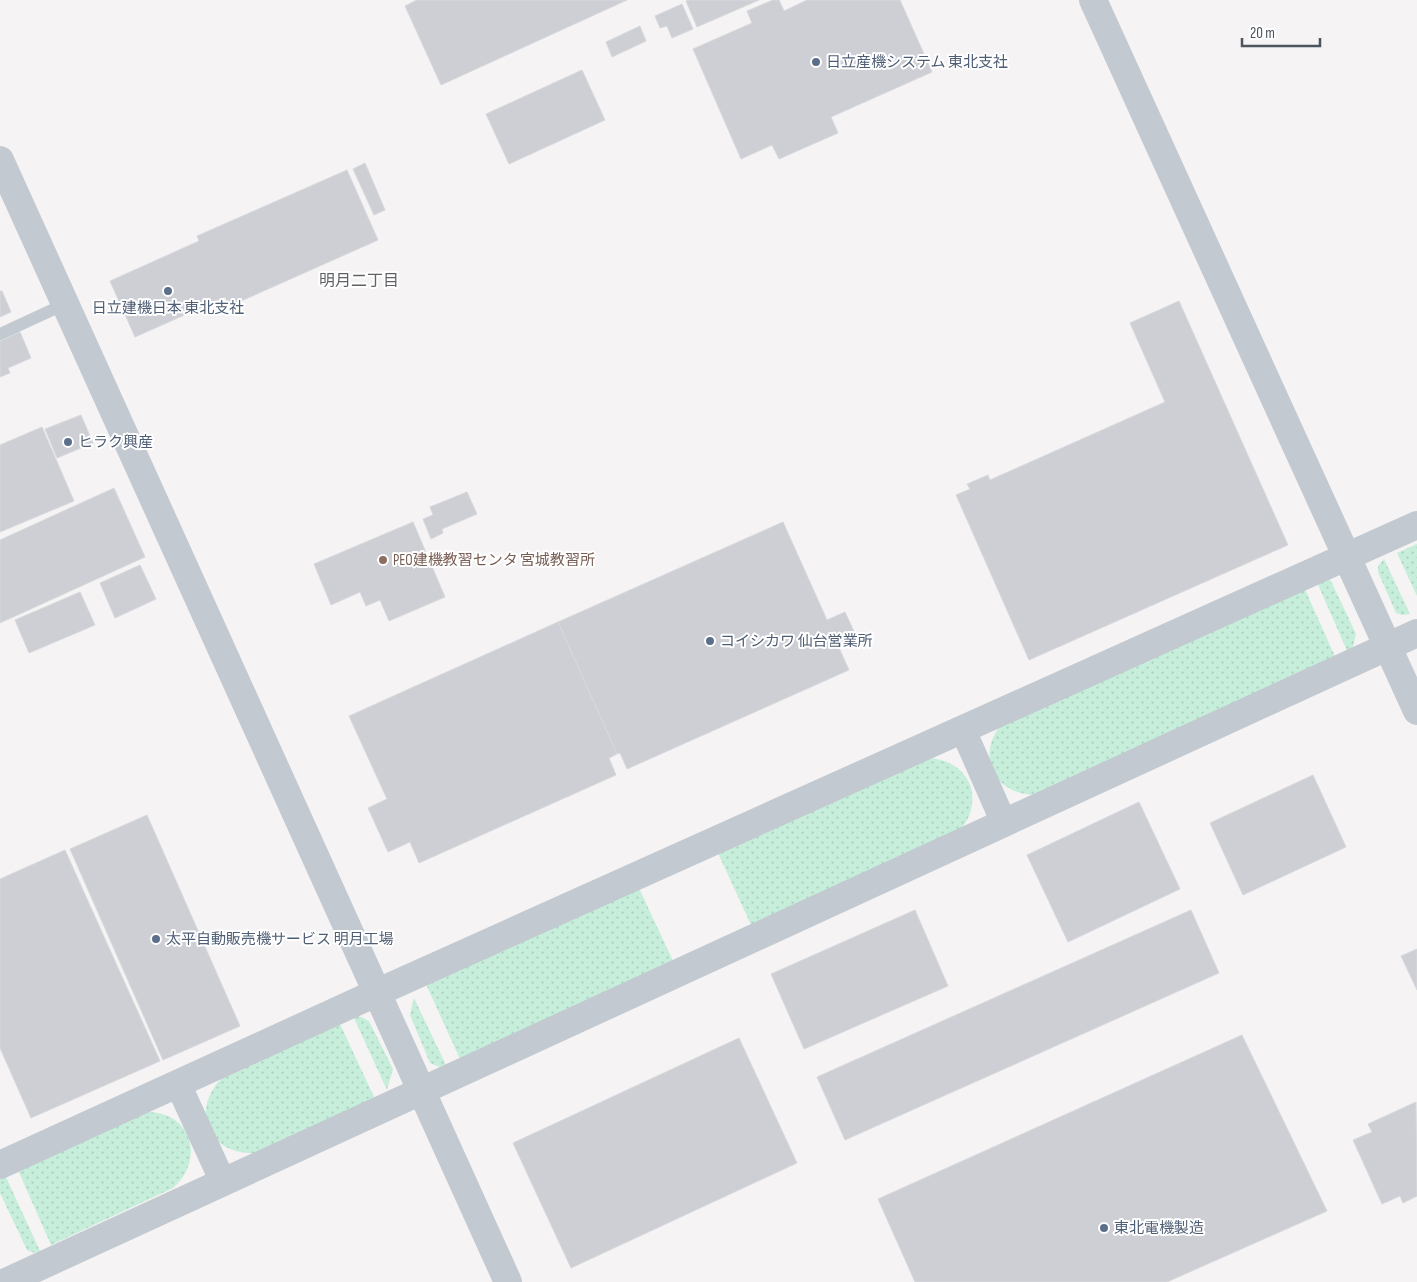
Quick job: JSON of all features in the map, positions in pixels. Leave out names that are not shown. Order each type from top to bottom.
[{"type":"street","points":[[1093,0],[1417,710]]},
{"type":"street","points":[[0,160],[508,1282]]},
{"type":"street","points":[[0,1165],[376,993],[1417,525]]},
{"type":"street","points":[[0,1271],[6,1282],[1417,633]]},
{"type":"street","points":[[962,730],[1004,823]]},
{"type":"street","points":[[178,1084],[223,1182]]},
{"type":"lane","points":[[0,334],[65,304]]},
{"type":"green space","points":[[1417,544],[1417,596],[1397,553]]},
{"type":"green space","points":[[1384,559],[1410,614],[1402,615],[1396,613],[1378,572],[1378,566]]},
{"type":"green space","points":[[1327,578],[1331,581],[1356,634],[1353,647],[1348,653],[1316,580]]},
{"type":"green space","points":[[1303,585],[1337,661],[1040,795],[1024,794],[1010,789],[1000,781],[993,771],[990,759],[990,746],[995,733],[1005,720]]},
{"type":"green space","points":[[927,758],[941,760],[952,765],[962,772],[968,781],[972,792],[972,803],[969,816],[962,828],[752,927],[717,851]]},
{"type":"green space","points":[[638,886],[673,961],[460,1059],[426,984]]},
{"type":"green space","points":[[414,998],[446,1065],[440,1067],[430,1063],[410,1015]]},
{"type":"green space","points":[[359,1016],[369,1021],[393,1069],[387,1090],[354,1018]]},
{"type":"green space","points":[[340,1024],[375,1099],[256,1153],[240,1152],[226,1147],[216,1139],[209,1129],[206,1117],[207,1104],[212,1091],[222,1078]]},
{"type":"green space","points":[[146,1112],[161,1114],[174,1119],[183,1128],[189,1139],[191,1151],[189,1164],[183,1176],[173,1188],[51,1245],[18,1170]]},
{"type":"green space","points":[[5,1175],[40,1251],[34,1253],[27,1250],[0,1193],[0,1179]]},
{"type":"building","points":[[417,0],[627,0],[441,85],[405,6]]},
{"type":"building","points":[[759,0],[697,27],[686,1]]},
{"type":"building","points":[[773,0],[779,0],[784,11],[807,0],[900,0],[932,72],[831,117],[838,133],[779,159],[772,145],[741,159],[693,49],[752,23],[747,11]]},
{"type":"building","points":[[682,4],[693,29],[672,38],[667,26],[660,28],[655,16]]},
{"type":"building","points":[[640,26],[646,41],[612,57],[606,42]]},
{"type":"building","points":[[582,70],[605,120],[509,164],[486,114]]},
{"type":"building","points":[[365,163],[385,210],[374,215],[353,169]]},
{"type":"building","points":[[347,170],[378,240],[230,306],[225,297],[135,337],[110,281],[199,241],[197,236]]},
{"type":"building","points":[[0,291],[2,291],[11,312],[0,317]]},
{"type":"building","points":[[1179,301],[1288,545],[1029,660],[956,495],[970,489],[967,484],[988,475],[990,480],[1165,402],[1130,323]]},
{"type":"building","points":[[20,332],[31,358],[8,368],[10,373],[0,377],[0,341]]},
{"type":"building","points":[[81,415],[93,443],[57,458],[45,429]]},
{"type":"building","points":[[42,427],[74,501],[0,532],[0,445]]},
{"type":"building","points":[[114,488],[145,557],[0,623],[0,540]]},
{"type":"building","points":[[467,492],[477,514],[442,529],[443,533],[431,539],[423,519],[433,515],[430,507]]},
{"type":"building","points":[[413,522],[445,597],[389,621],[380,600],[366,606],[360,592],[331,605],[314,564]]},
{"type":"building","points":[[783,522],[827,620],[845,612],[858,640],[839,648],[849,670],[627,769],[620,753],[617,754],[558,622]]},
{"type":"building","points":[[140,565],[156,599],[115,618],[100,583]]},
{"type":"building","points":[[80,592],[95,625],[29,653],[15,620]]},
{"type":"building","points":[[558,622],[617,754],[609,758],[616,775],[419,863],[410,842],[388,852],[368,808],[387,799],[349,716]]},
{"type":"building","points":[[1313,775],[1346,847],[1243,895],[1210,823]]},
{"type":"building","points":[[1139,802],[1180,889],[1068,942],[1027,855]]},
{"type":"building","points":[[147,815],[240,1026],[163,1060],[70,849]]},
{"type":"building","points":[[65,850],[160,1061],[31,1118],[0,1048],[0,879]]},
{"type":"building","points":[[915,910],[948,986],[804,1049],[771,974]]},
{"type":"building","points":[[1191,910],[1219,973],[845,1140],[817,1077]]},
{"type":"building","points":[[1417,949],[1417,990],[1401,956]]},
{"type":"building","points":[[1242,1035],[1327,1211],[1167,1282],[915,1282],[878,1199]]},
{"type":"building","points":[[739,1038],[797,1163],[571,1268],[513,1143]]},
{"type":"building","points":[[1416,1102],[1417,1196],[1403,1203],[1400,1196],[1382,1204],[1353,1140],[1372,1132],[1368,1124]]},
{"type":"place","name":"日立産機システム 東北支社","points":[[816,62]]},
{"type":"place","name":"日立建機日本 東北支社","points":[[168,291]]},
{"type":"place","name":"ヒラク興産","points":[[68,442]]},
{"type":"place","name":"PEO建機教習センタ 宮城教習所","points":[[383,560]]},
{"type":"place","name":"コイシカワ 仙台営業所","points":[[710,641]]},
{"type":"place","name":"太平自動販売機サービス 明月工場","points":[[156,939]]},
{"type":"place","name":"東北電機製造","points":[[1104,1228]]},
{"type":"district","name":"明月二丁目","points":[[359,280]]}]
